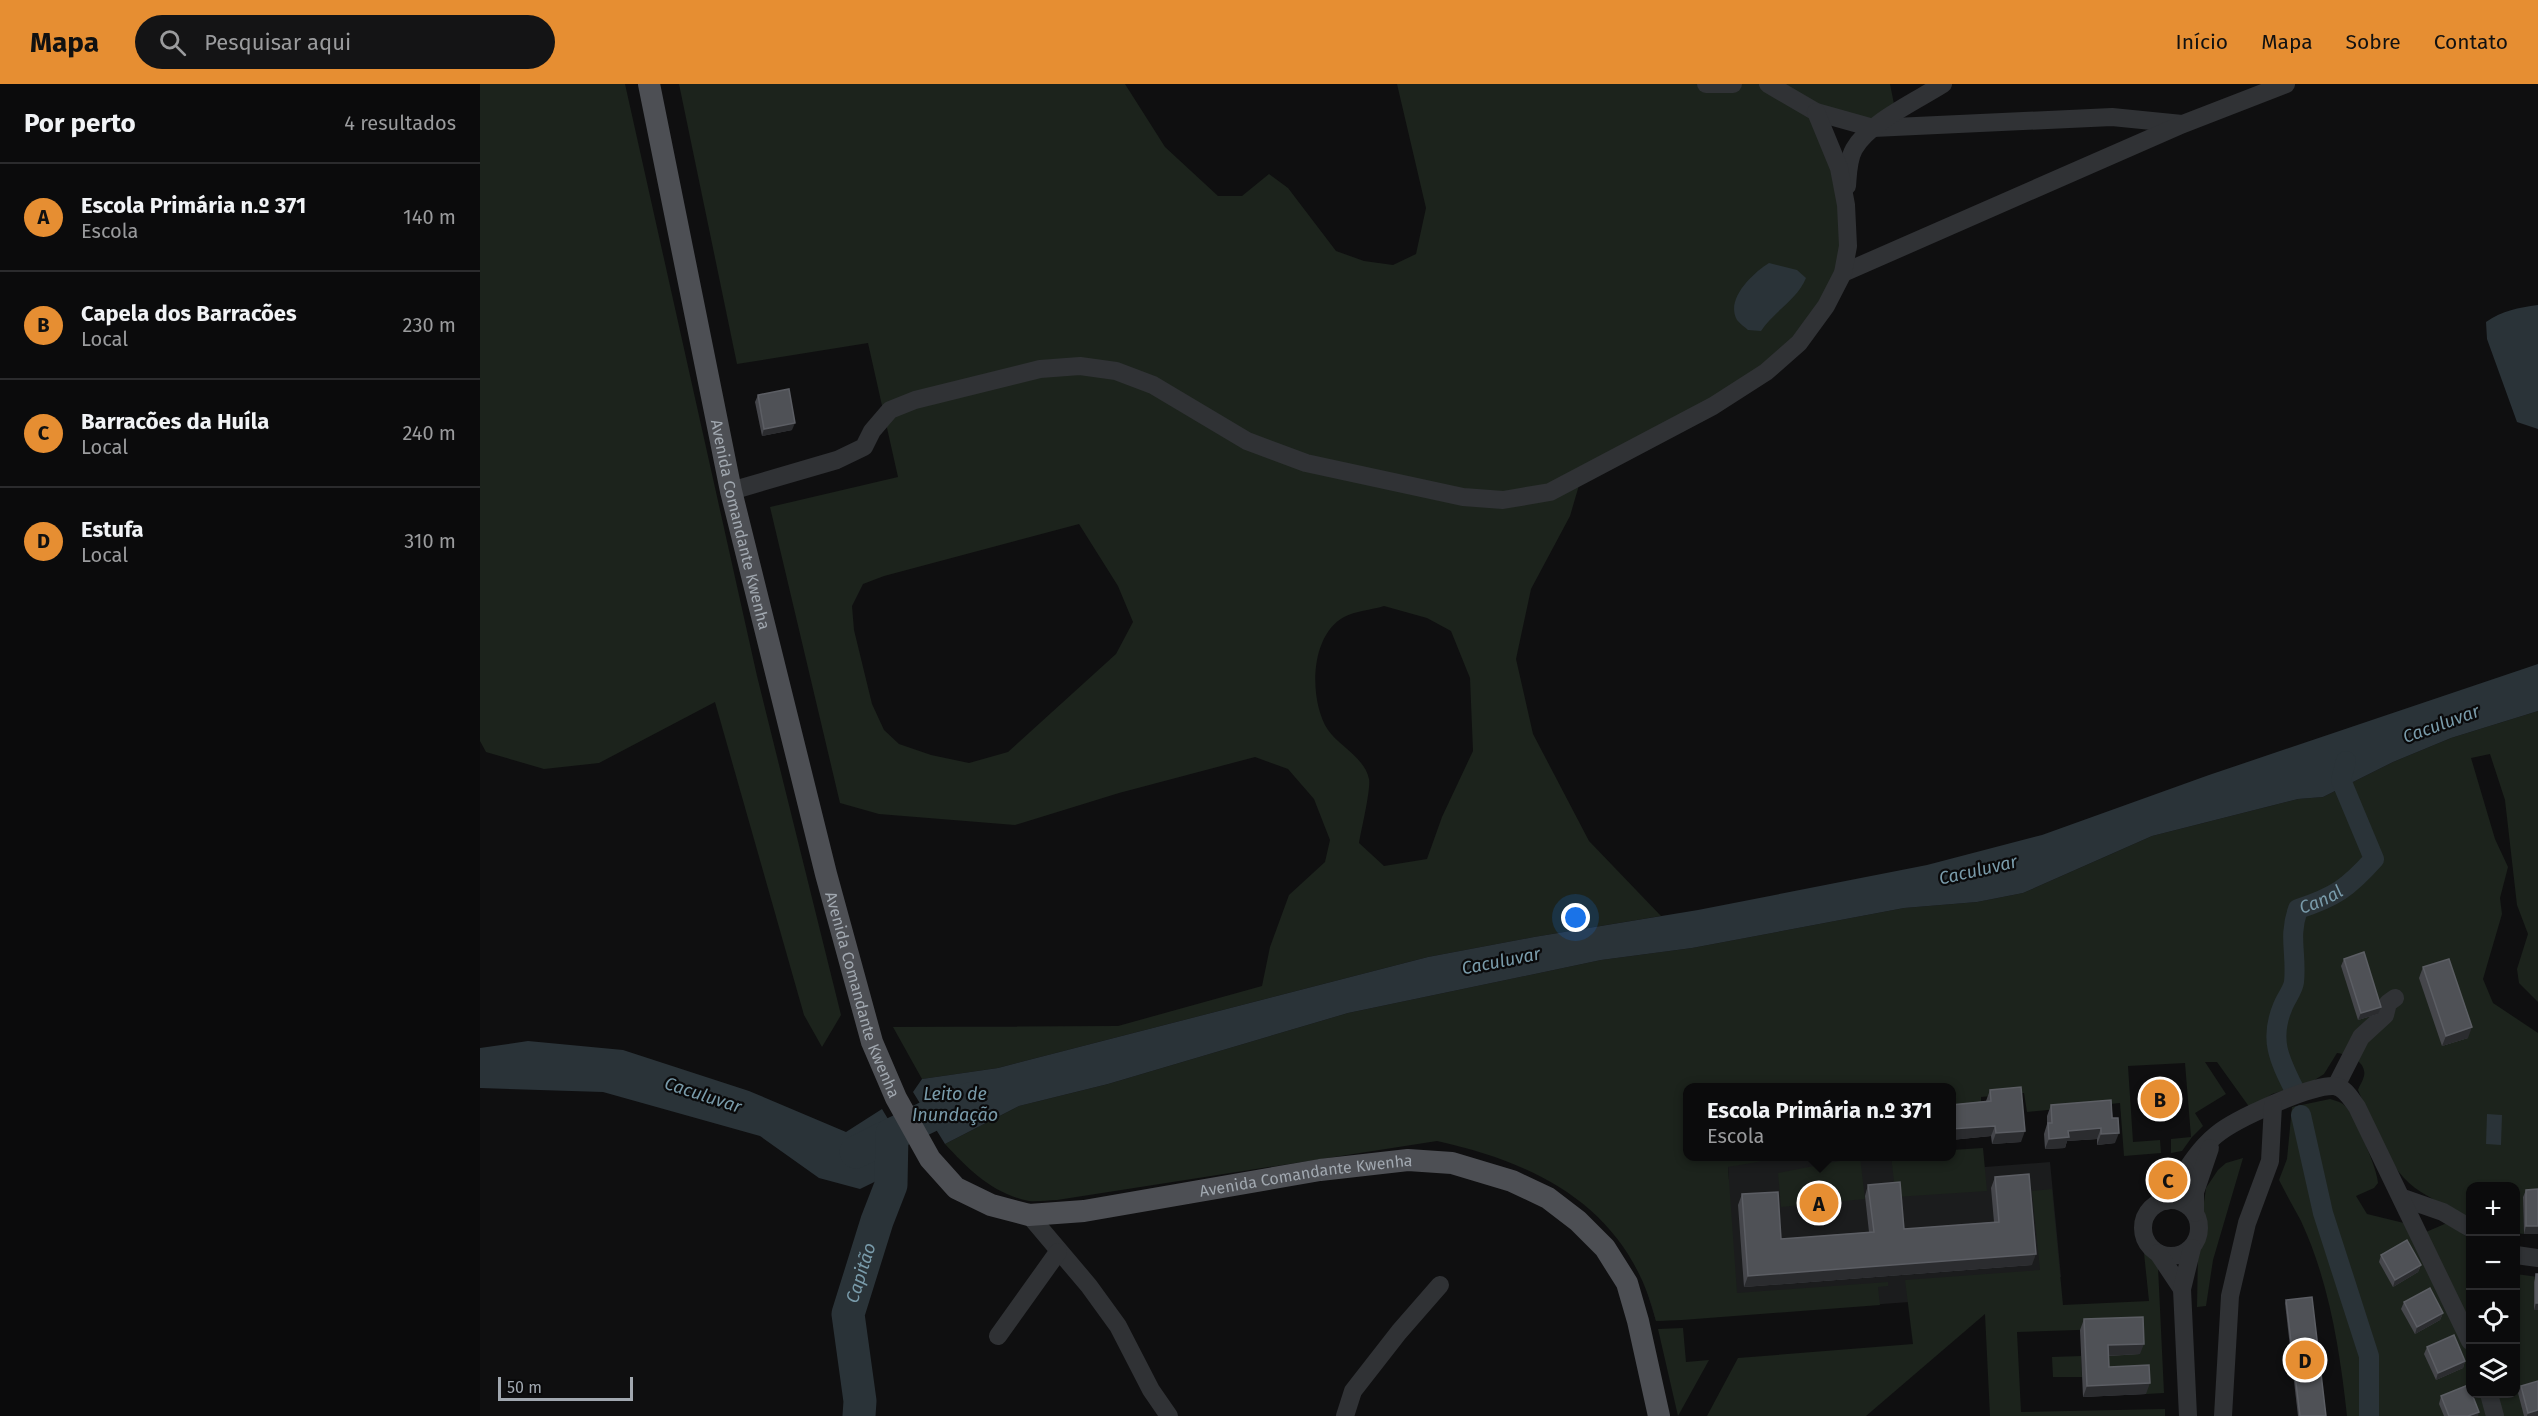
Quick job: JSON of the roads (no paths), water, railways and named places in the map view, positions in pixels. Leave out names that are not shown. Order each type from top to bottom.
[{"type":"main road","name":"Avenida Comandante Kwenha","points":[[649,84],[731,491],[849,961],[872,1042],[896,1098],[930,1159],[956,1188],[991,1205],[1029,1215],[1084,1211],[1320,1170],[1408,1160],[1452,1163],[1512,1181],[1548,1198],[1578,1221],[1605,1248],[1627,1283],[1659,1416]]},
{"type":"street","points":[[1706,84],[1733,84]]},
{"type":"street","points":[[1768,84],[1816,112],[1873,128],[2112,117],[2183,124]]},
{"type":"street","points":[[731,491],[837,460],[864,447],[872,431],[890,410],[915,400],[1040,369],[1080,366],[1116,371],[1153,385],[1247,441],[1306,463],[1462,497],[1503,500],[1550,492],[1713,406],[1766,372],[1799,343],[1826,306],[1843,273],[1848,246],[1846,206],[1848,169],[1854,149],[1873,128],[1943,84]]},
{"type":"street","points":[[1843,273],[2183,124],[2286,84]]},
{"type":"street","points":[[1816,112],[1839,168],[1846,206]]},
{"type":"street","points":[[2336,1086],[2361,1037],[2385,1015],[2388,1003],[2395,998]]},
{"type":"street","points":[[2166,1201],[2196,1154],[2217,1134],[2273,1105],[2317,1089],[2336,1086],[2346,1091],[2357,1107],[2403,1198],[2466,1332]]},
{"type":"street","points":[[2223,1416],[2230,1296],[2247,1223],[2271,1161],[2273,1105]]},
{"type":"street","points":[[2188,1416],[2182,1289],[2192,1248],[2199,1231],[2195,1213],[2195,1192],[2199,1176],[2217,1134]]},
{"type":"street","points":[[2403,1198],[2443,1212],[2466,1226]]},
{"type":"street","points":[[2182,1289],[2158,1253],[2145,1240],[2144,1221],[2154,1206],[2166,1201],[2180,1202],[2195,1213]]},
{"type":"street","points":[[1029,1215],[1089,1286],[1118,1326],[1151,1390],[1169,1416]]},
{"type":"street","points":[[2158,1253],[2176,1256],[2192,1248]]},
{"type":"street","points":[[998,1336],[1058,1252]]},
{"type":"street","points":[[2520,1256],[2538,1258]]},
{"type":"street","points":[[1345,1416],[1353,1391],[1398,1332],[1440,1285]]},
{"type":"street","points":[[2490,1398],[2495,1416]]},
{"type":"water","points":[[1769,263],[1797,270],[1806,278],[1797,293],[1761,331],[1748,330],[1737,320],[1734,312],[1735,304],[1742,287]]},
{"type":"water","points":[[2538,305],[2538,429],[2517,422],[2487,339],[2486,322],[2505,312]]},
{"type":"water","name":"Leito de Inundação","points":[[2538,664],[2538,711],[2451,738],[2393,762],[2323,797],[2298,799],[2152,836],[2023,893],[1977,902],[1904,908],[1692,948],[1601,960],[1348,1013],[1108,1084],[1019,1106],[945,1144],[913,1092],[922,1079],[998,1068],[1428,957],[1698,910],[1927,865],[2042,835],[2209,775]]},
{"type":"water","points":[[528,1041],[623,1050],[749,1091],[846,1132],[882,1109],[907,1151],[903,1168],[860,1189],[819,1178],[760,1136],[603,1092],[480,1088],[480,1048]]},
{"type":"water","points":[[2487,1114],[2502,1115],[2501,1145],[2486,1144]]},
{"type":"waterway","name":"Canal","points":[[2294,1089],[2280,1058],[2276,1039],[2279,1018],[2294,982],[2293,937],[2298,909],[2331,896],[2356,877],[2374,859],[2341,780],[2346,761]]},
{"type":"waterway","name":"Caculuvar","points":[[856,1152],[952,1105],[970,1099]]},
{"type":"waterway","name":"Canal","points":[[2301,1115],[2323,1213],[2369,1356],[2369,1416]]},
{"type":"waterway","name":"Capitão","points":[[859,1416],[860,1401],[848,1314],[877,1221],[891,1185],[892,1134]]},
{"type":"place","name":"Capela dos Barracões","points":[[2160,1099]]},
{"type":"place","name":"Barracões da Huíla","points":[[2168,1180]]},
{"type":"place","name":"Escola Primária n.º 371","points":[[1819,1203]]},
{"type":"place","name":"Estufa","points":[[2305,1360]]}]
